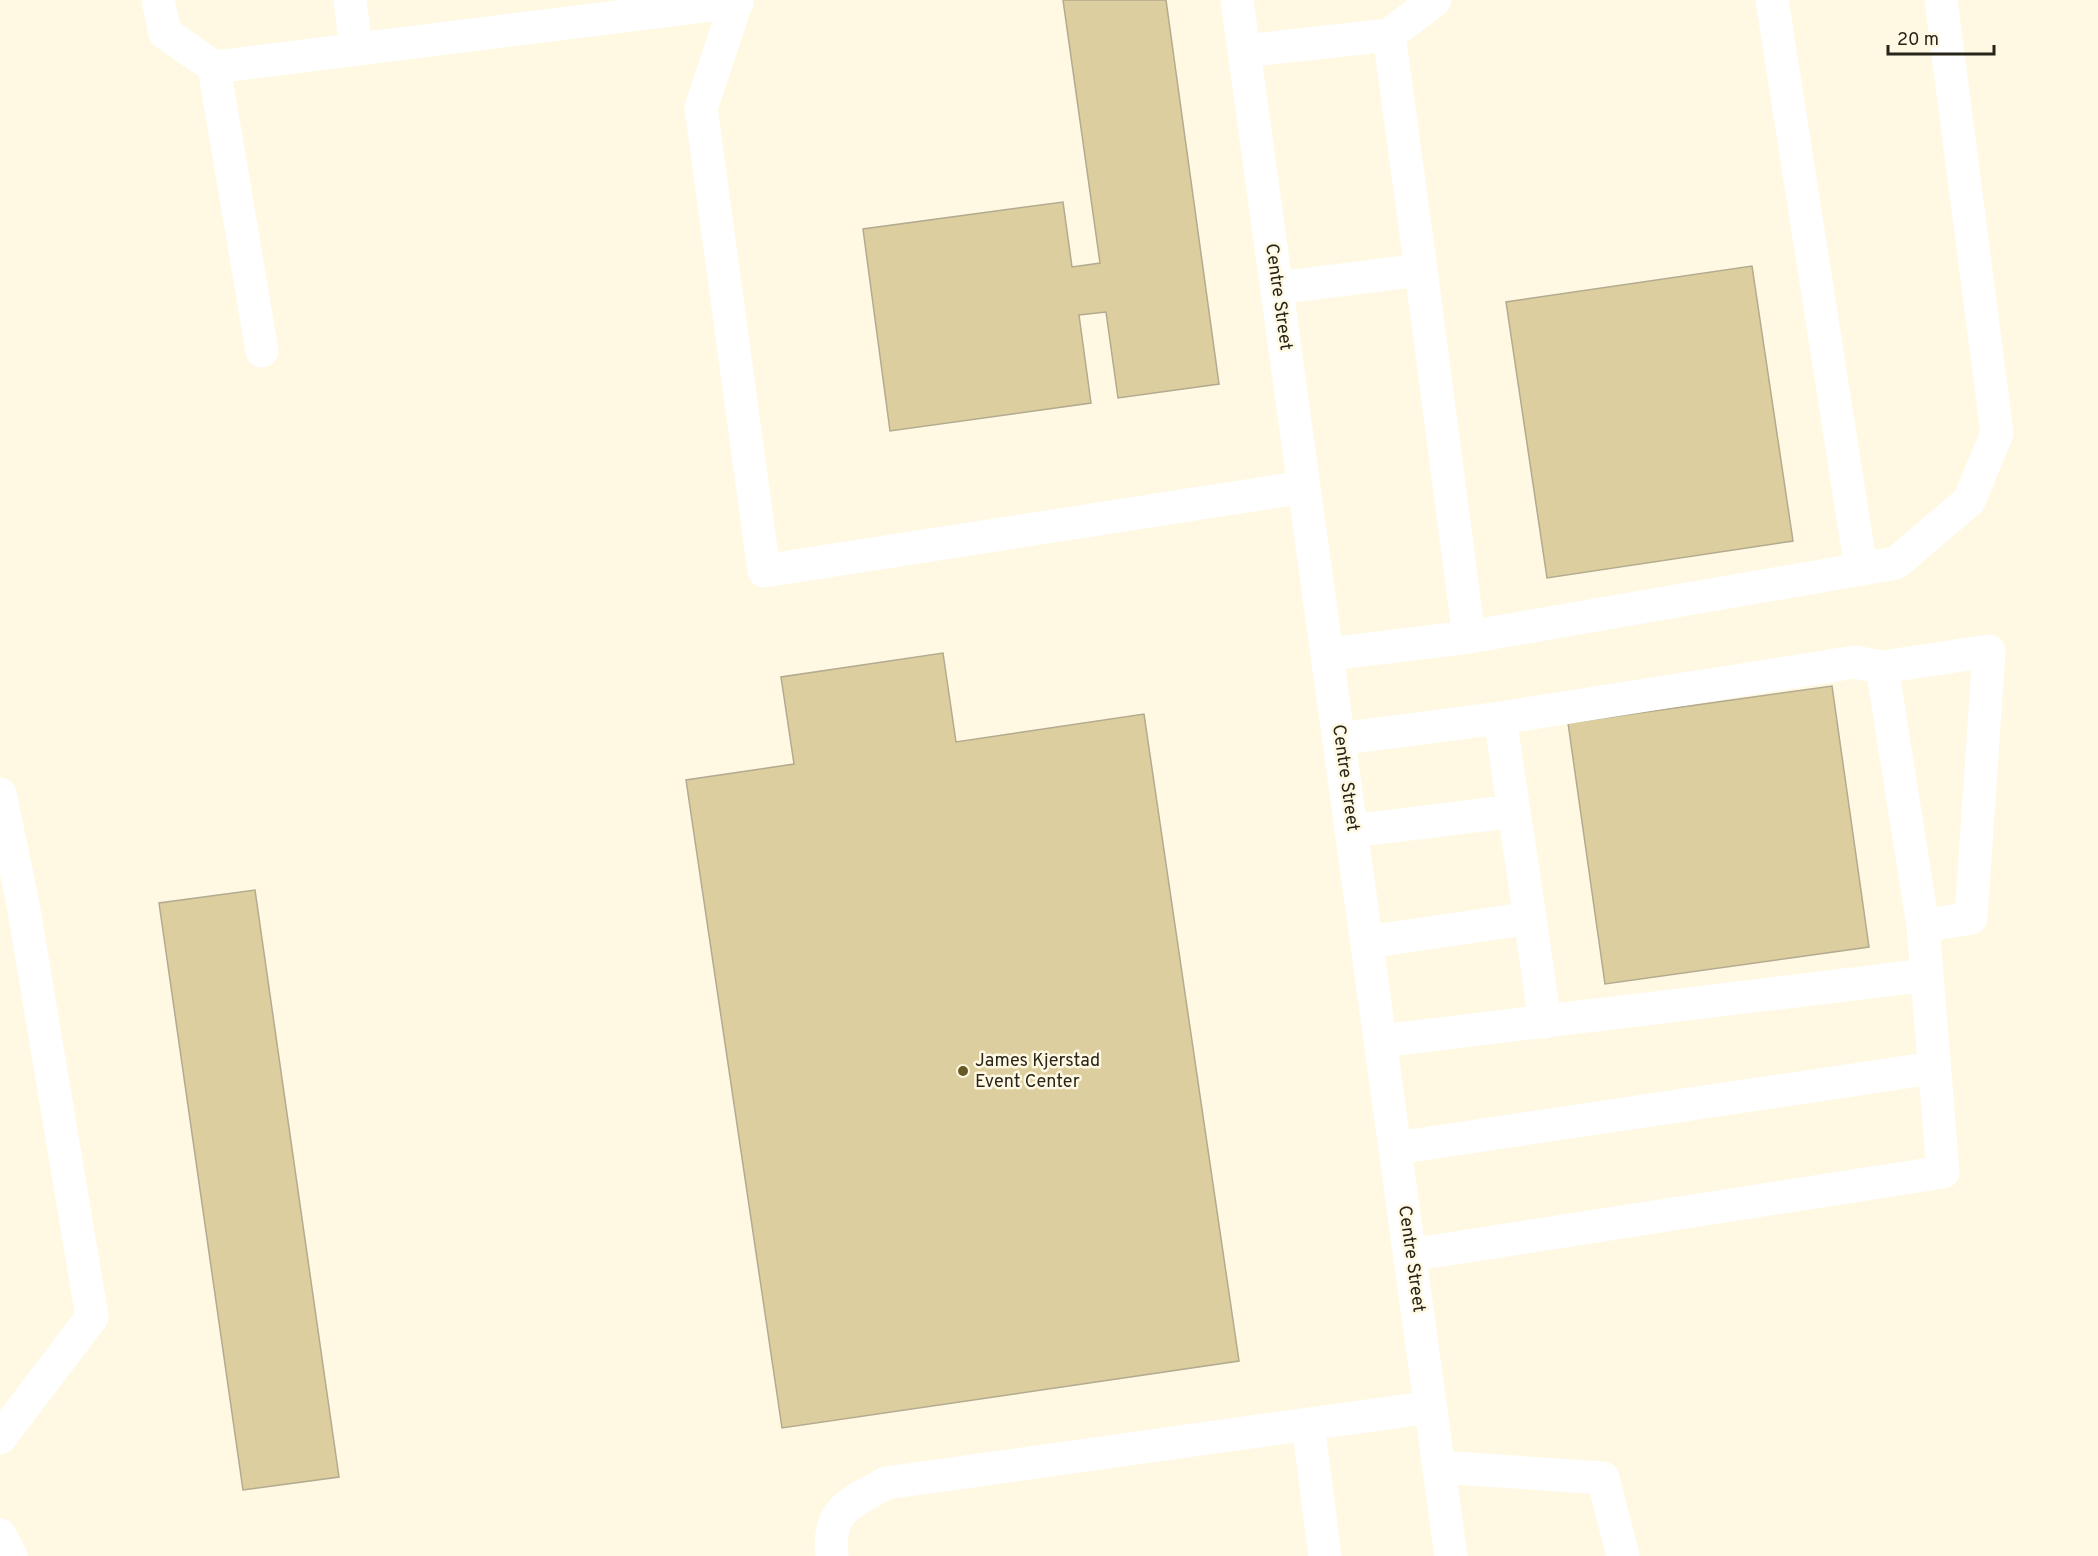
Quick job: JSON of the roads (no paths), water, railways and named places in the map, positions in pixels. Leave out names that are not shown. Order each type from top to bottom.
[{"type":"street","points":[[158,0],[165,33],[214,67],[737,1],[702,108],[764,572],[1304,487]]},
{"type":"street","points":[[350,0],[356,49]]},
{"type":"street","name":"Centre Street","points":[[1237,0],[1329,654],[1451,1556]]},
{"type":"street","points":[[1245,51],[1389,35],[1436,0]]},
{"type":"street","points":[[1772,0],[1862,569]]},
{"type":"street","points":[[1329,654],[1469,637],[1896,563],[1969,501],[1997,433],[1941,0]]},
{"type":"street","points":[[1389,35],[1469,637]]},
{"type":"street","points":[[214,67],[262,351]]},
{"type":"street","points":[[1277,288],[1421,270]]},
{"type":"street","points":[[1339,740],[1500,718],[1855,662],[1882,667],[1989,651],[1971,918],[1923,926]]},
{"type":"street","points":[[1410,1255],[1943,1172],[1923,926],[1882,667]]},
{"type":"street","points":[[1500,718],[1545,1022]]},
{"type":"street","points":[[0,794],[25,915],[92,1317],[0,1438]]},
{"type":"street","points":[[1352,831],[1514,811]]},
{"type":"street","points":[[1368,942],[1530,918]]},
{"type":"street","points":[[1381,1041],[1927,975]]},
{"type":"street","points":[[1396,1148],[1934,1068]]},
{"type":"street","points":[[832,1556],[829,1536],[843,1508],[886,1483],[1431,1407]]},
{"type":"street","points":[[1308,1424],[1325,1556]]},
{"type":"street","points":[[1439,1467],[1604,1478],[1623,1556]]},
{"type":"street","points":[[0,1535],[11,1556]]},
{"type":"place","name":"James Kjerstad Event Center","points":[[963,1071]]}]
